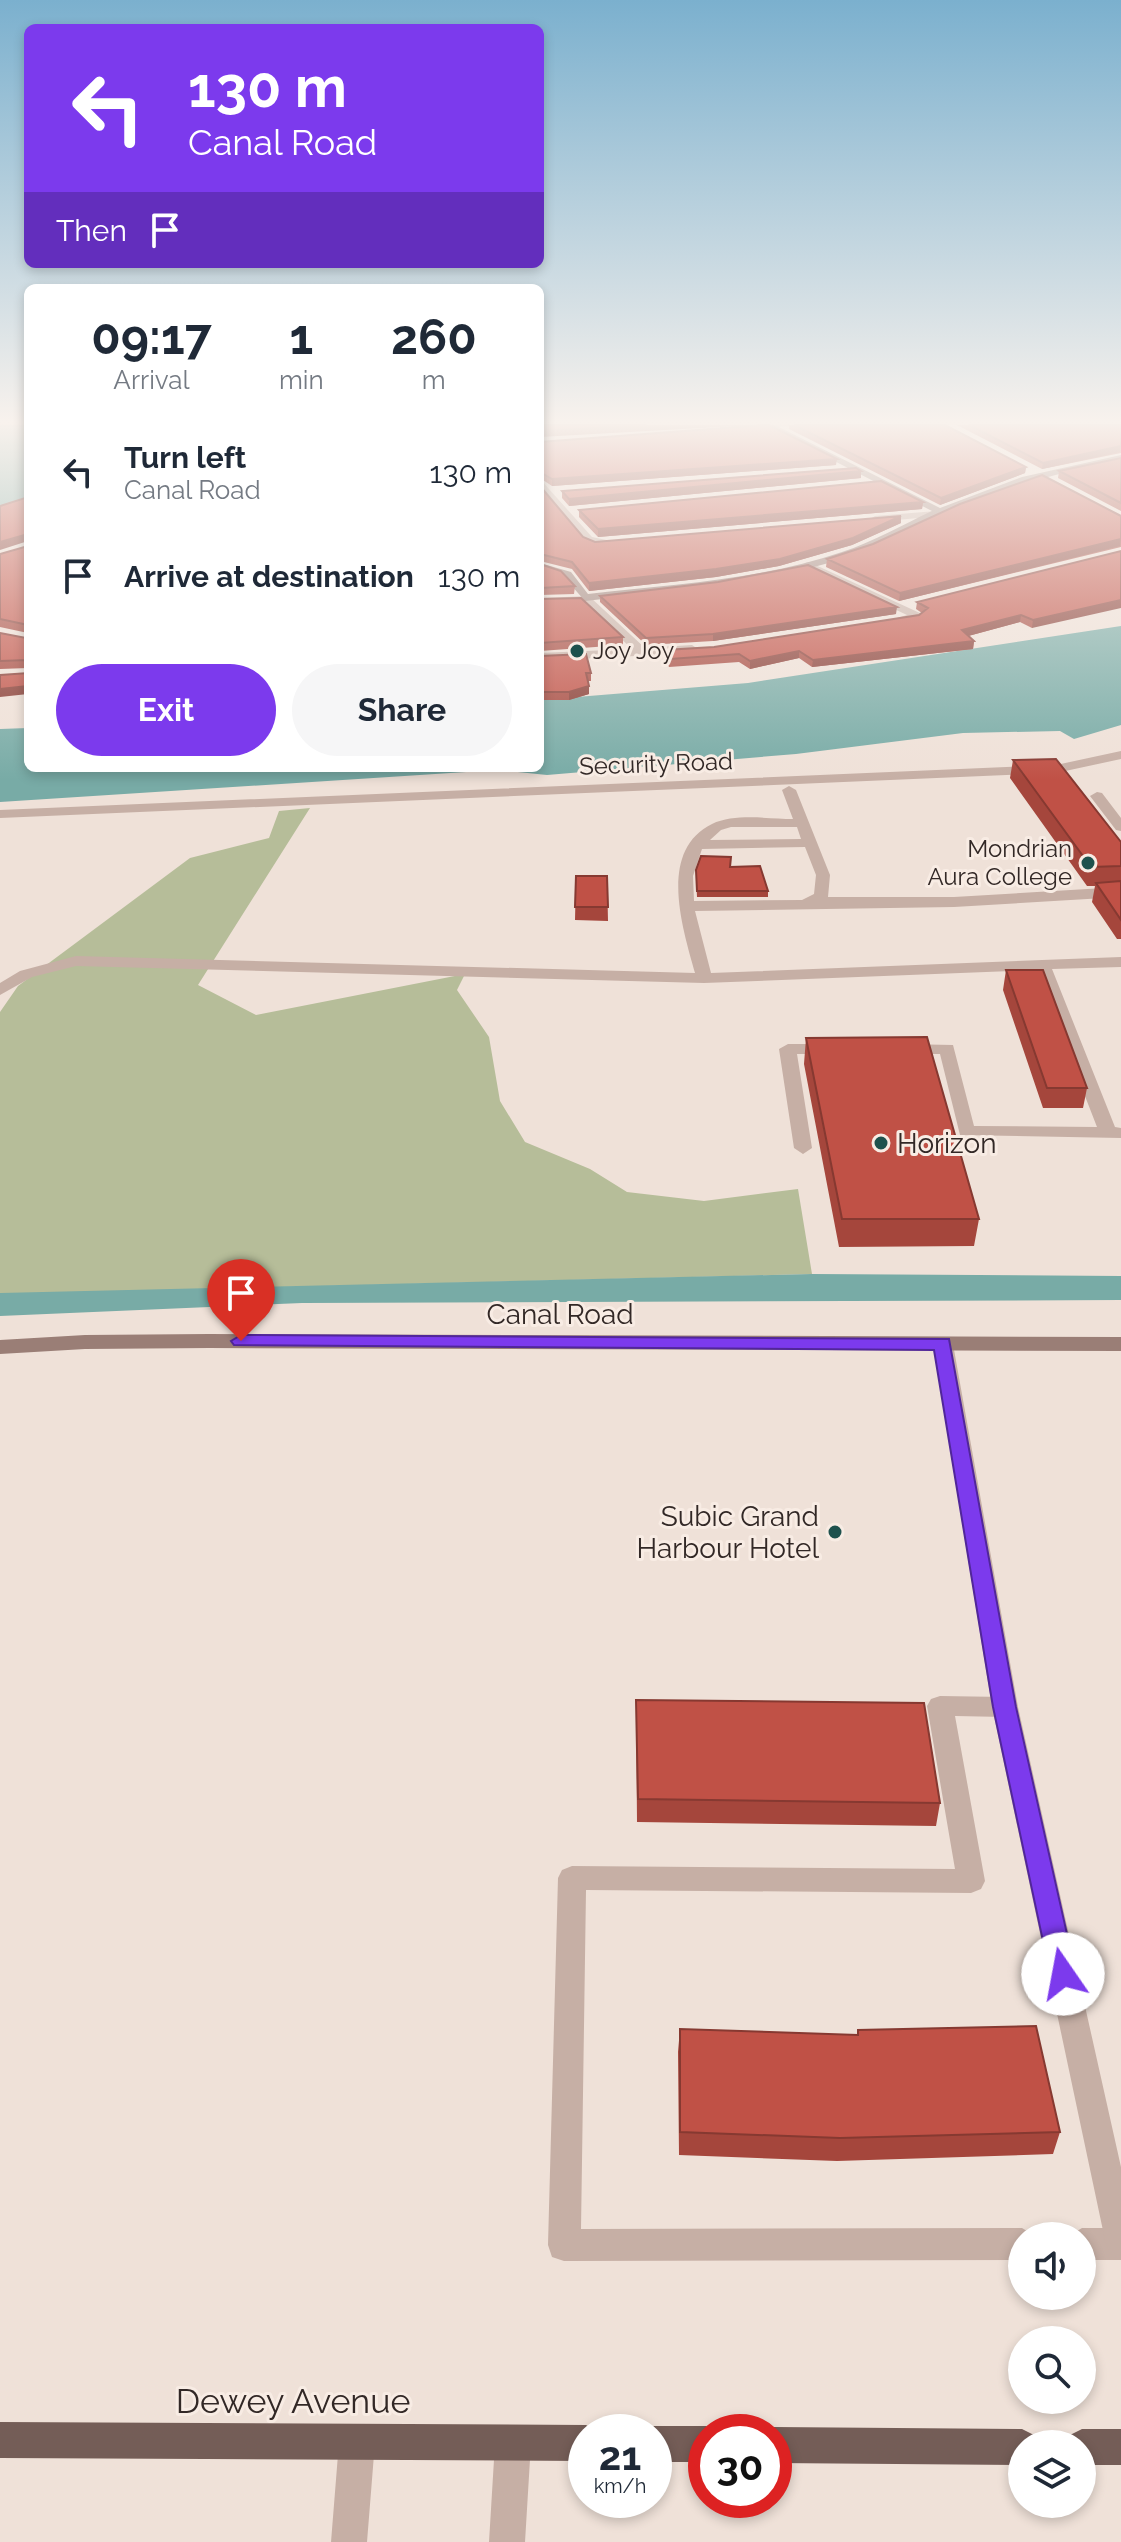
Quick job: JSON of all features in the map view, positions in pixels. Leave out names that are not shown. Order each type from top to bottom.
[{"type":"main road","name":"Dewey Avenue","points":[[0,2440],[568,2443]]},
{"type":"main road","points":[[792,2445],[1008,2447]]},
{"type":"main road","points":[[1096,2447],[1121,2447]]},
{"type":"street","points":[[544,601],[722,581],[809,565],[873,544]]},
{"type":"street","points":[[809,565],[918,617],[885,623]]},
{"type":"street","points":[[544,567],[567,574],[585,598],[641,651]]},
{"type":"street","points":[[899,607],[914,603]]},
{"type":"street","points":[[544,657],[699,649]]},
{"type":"street","name":"Security Road","points":[[0,814],[1056,769],[1121,755]]},
{"type":"street","points":[[789,790],[823,875],[821,896],[814,902]]},
{"type":"street","points":[[1097,796],[1121,827]]},
{"type":"street","points":[[704,978],[687,906],[684,872],[697,845],[716,827],[731,823],[803,823]]},
{"type":"street","points":[[697,845],[810,843]]},
{"type":"street","points":[[687,906],[954,902],[1121,892]]},
{"type":"street","points":[[0,990],[26,974],[76,961],[704,978],[1121,962]]},
{"type":"street","points":[[883,1049],[947,1049],[966,1131],[1115,1132],[1043,967]]},
{"type":"street","points":[[803,1148],[788,1049],[852,1049]]},
{"type":"street","name":"Canal Road","points":[[0,1347],[194,1341],[1121,1344]]},
{"type":"street","points":[[943,1344],[1005,1707],[1121,2242],[1096,2243]]},
{"type":"street","points":[[1005,1707],[940,1706],[971,1881],[572,1878],[564,2245],[1008,2244]]},
{"type":"street","points":[[349,2542],[357,2442]]},
{"type":"street","points":[[507,2542],[513,2443]]},
{"type":"green space","points":[[310,808],[198,985],[256,1015],[465,974],[457,990],[489,1037],[500,1101],[525,1142],[590,1169],[627,1192],[704,1201],[798,1189],[812,1274],[0,1294],[0,1012],[18,986],[190,858],[269,838],[279,811]]},
{"type":"water","points":[[1121,626],[1121,725],[1074,739],[1060,731],[963,733],[796,754],[547,775],[517,772],[544,772],[544,700],[748,683]]},
{"type":"water","points":[[24,728],[24,772],[466,772],[0,802],[0,729]]},
{"type":"water","points":[[812,1274],[1121,1276],[1121,1300],[302,1303],[0,1316],[0,1293]]},
{"type":"building","points":[[544,544],[833,544],[780,559],[589,583],[572,562],[544,555]]},
{"type":"building","points":[[873,544],[1102,544],[900,593],[827,559]]},
{"type":"building","points":[[24,547],[24,624],[0,619],[0,554]]},
{"type":"building","points":[[1121,551],[1121,600],[1033,620],[1021,615],[962,630],[974,641],[813,660],[799,651],[750,661],[739,654],[670,659],[665,650],[714,647],[919,615],[928,608],[917,602]]},
{"type":"building","points":[[544,565],[561,571],[575,586],[544,588]]},
{"type":"building","points":[[808,565],[897,607],[713,634],[646,638],[600,596],[718,582]]},
{"type":"building","points":[[581,598],[623,637],[544,643],[544,599]]},
{"type":"building","points":[[0,633],[24,638],[24,660],[0,661]]},
{"type":"building","points":[[586,654],[591,673],[586,673],[589,686],[569,692],[544,692],[544,656]]},
{"type":"building","points":[[24,673],[24,686],[0,689],[0,675]]},
{"type":"building","points":[[1056,759],[1121,842],[1121,866],[1091,867],[1013,760]]},
{"type":"building","points":[[701,856],[731,857],[730,867],[760,866],[768,891],[697,891],[696,870]]},
{"type":"building","points":[[576,876],[607,876],[608,907],[575,907]]},
{"type":"building","points":[[1121,881],[1121,920],[1096,883]]},
{"type":"building","points":[[1006,970],[1043,970],[1087,1088],[1047,1088]]},
{"type":"building","points":[[927,1037],[979,1219],[842,1219],[806,1038]]},
{"type":"building","points":[[636,1700],[924,1703],[940,1803],[638,1799]]},
{"type":"building","points":[[1036,2026],[1060,2132],[840,2138],[680,2132],[680,2029],[858,2035],[858,2030]]},
{"type":"place","name":"Joy Joy","points":[[577,651]]},
{"type":"place","name":"Mondrian Aura College","points":[[1088,863]]},
{"type":"place","name":"Horizon","points":[[881,1143]]},
{"type":"place","name":"Subic Grand Harbour Hotel","points":[[835,1532]]},
{"type":"route","points":[[241,1341],[943,1344],[1005,1707],[1063,1974]]}]
